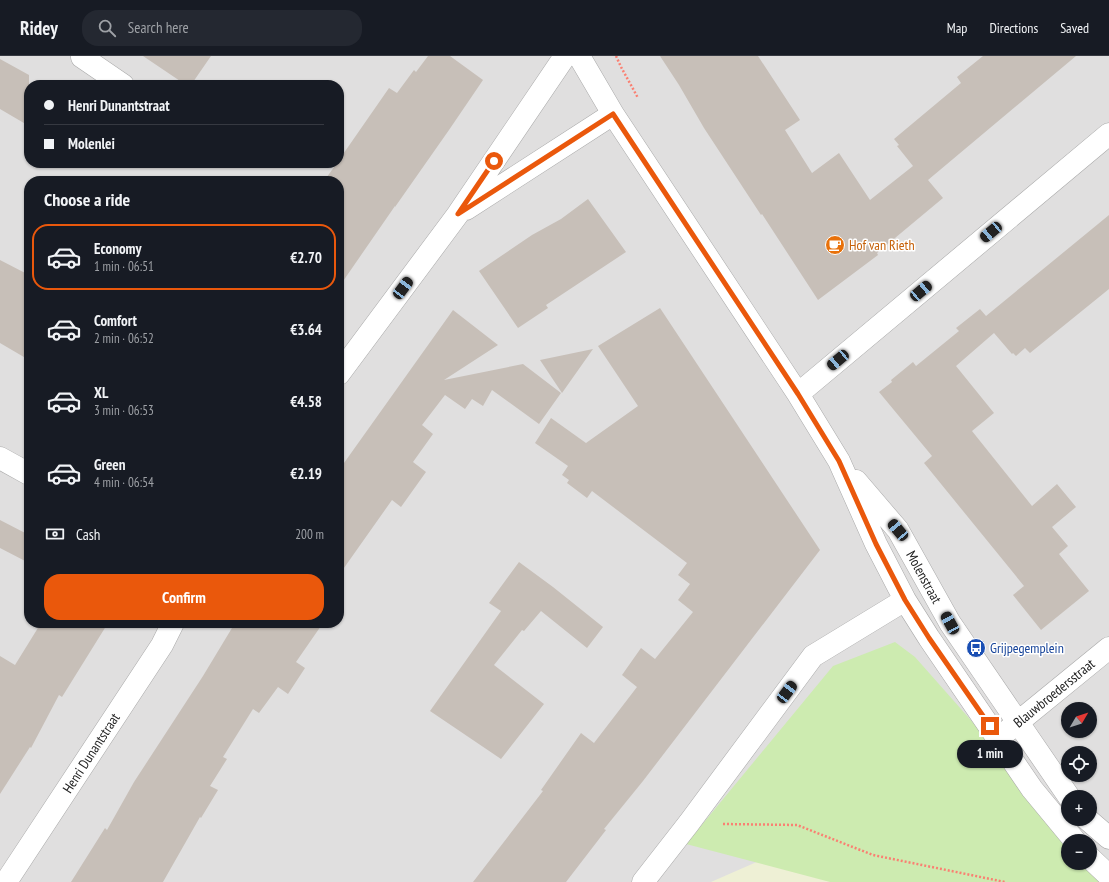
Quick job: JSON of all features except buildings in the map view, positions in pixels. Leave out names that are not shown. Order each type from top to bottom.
[{"type":"street","points":[[81,56],[116,80]]},
{"type":"street","points":[[344,367],[458,214],[565,56]]},
{"type":"street","points":[[579,56],[613,114],[798,394],[839,461],[876,544],[905,600],[1032,790],[1069,834]]},
{"type":"street","points":[[458,214],[613,114]]},
{"type":"street","points":[[798,394],[1109,134]]},
{"type":"street","points":[[0,458],[24,471]]},
{"type":"street","name":"Molenstraat","points":[[839,461],[898,530],[950,623],[1064,790]]},
{"type":"street","points":[[643,882],[689,823],[813,656],[905,600]]},
{"type":"street","name":"Henri Dunantstraat","points":[[6,882],[162,645],[170,628]]},
{"type":"street","name":"Blauwbroedersstraat","points":[[998,738],[1109,648]]},
{"type":"street","points":[[1095,826],[1109,838]]},
{"type":"street","points":[[1097,865],[1109,876]]},
{"type":"path","points":[[689,823],[797,825],[873,855],[1005,882]]},
{"type":"shaded area","points":[[0,56],[1109,56],[1109,882],[0,882]]},
{"type":"green space","points":[[895,642],[915,657],[1007,761],[1063,834],[1061,834],[1061,870],[1093,870],[1107,882],[830,882],[686,844],[833,666]]},
{"type":"green space","points":[[766,858],[848,882],[711,882]]},
{"type":"place","name":"Hof van Rieth","points":[[835,245]]},
{"type":"place","name":"Grijpegemplein","points":[[976,648]]},
{"type":"route","points":[[494,161],[458,214],[613,114],[798,394],[839,461],[876,544],[905,600],[929,638],[990,726]]}]
